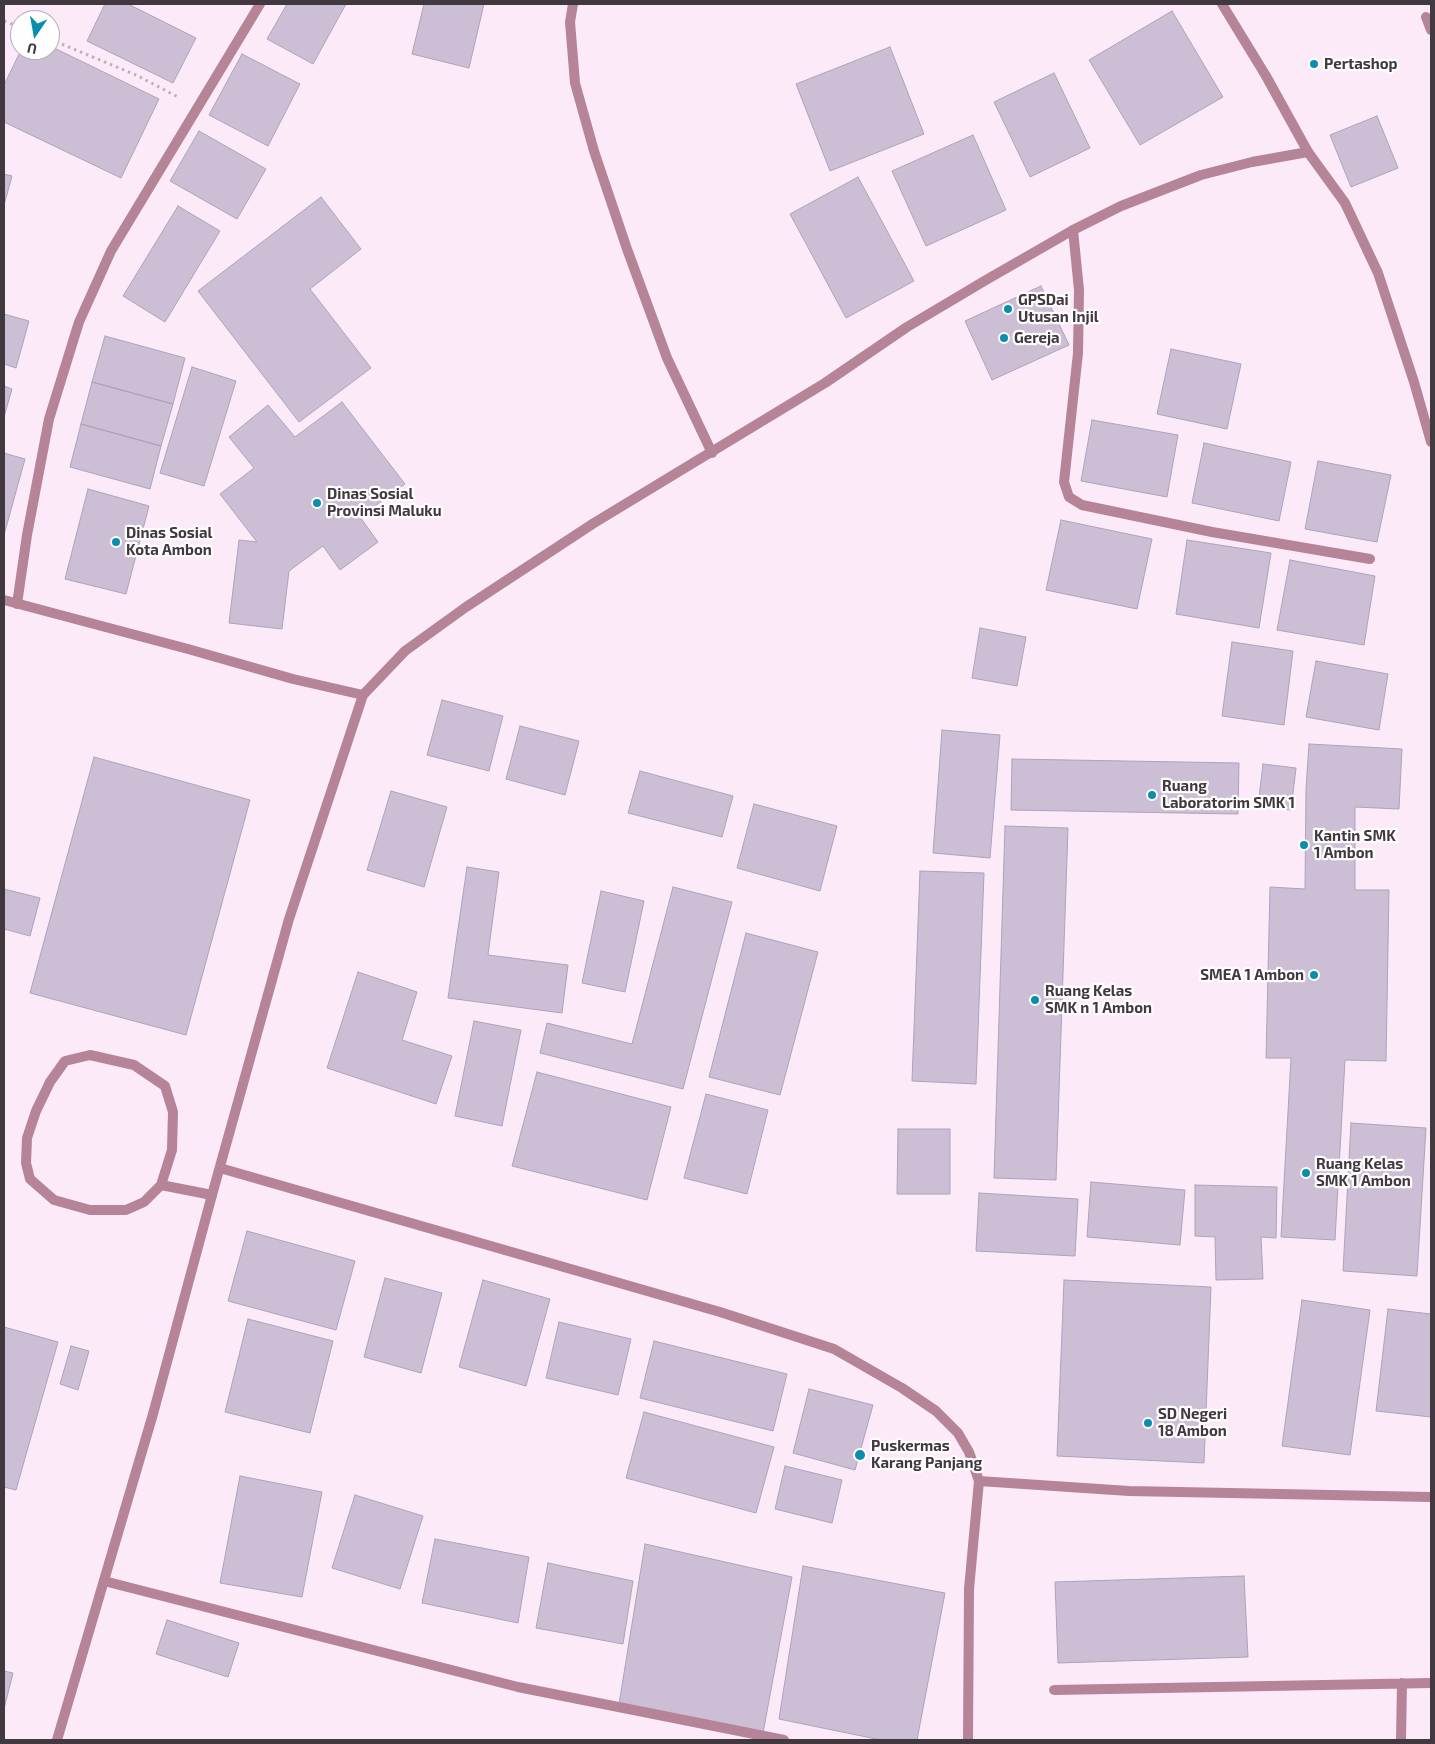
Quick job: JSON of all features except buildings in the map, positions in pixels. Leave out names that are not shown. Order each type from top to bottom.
[{"type":"street","points":[[17,604],[27,534],[49,419],[79,322],[111,252],[260,4]]},
{"type":"street","points":[[574,4],[570,22],[575,83],[594,151],[667,358],[712,453]]},
{"type":"street","points":[[1222,4],[1266,76],[1308,152],[1345,203],[1378,273],[1414,382],[1431,442]]},
{"type":"street","points":[[1426,17],[1431,30]]},
{"type":"street","points":[[57,1740],[154,1414],[212,1195],[289,919],[363,695],[405,651],[466,607],[594,523],[826,383],[907,327],[1073,230],[1121,206],[1201,175],[1252,162],[1308,152]]},
{"type":"street","points":[[1073,230],[1079,290],[1078,353],[1064,482],[1069,497],[1082,505],[1212,532],[1370,559]]},
{"type":"street","points":[[4,600],[293,679],[363,695]]},
{"type":"street","points":[[90,1055],[134,1065],[165,1086],[173,1112],[172,1150],[162,1185],[144,1202],[126,1210],[90,1210],[54,1200],[30,1179],[26,1163],[28,1138],[36,1111],[47,1089],[65,1061],[90,1055]]},
{"type":"street","points":[[220,1168],[720,1312],[834,1349],[902,1388],[936,1411],[958,1433],[969,1452],[979,1481],[969,1589],[968,1740]]},
{"type":"street","points":[[162,1185],[212,1195]]},
{"type":"street","points":[[979,1481],[1129,1491],[1431,1497]]},
{"type":"street","points":[[104,1581],[518,1687],[784,1740]]},
{"type":"street","points":[[1054,1690],[1431,1683]]},
{"type":"street","points":[[1401,1740],[1402,1684]]},
{"type":"path","points":[[60,43],[138,76],[199,108]]},
{"type":"place","name":"Pertashop","points":[[1314,64]]},
{"type":"place","name":"GPSDai Utusan Injil","points":[[1008,309]]},
{"type":"place","name":"Gereja","points":[[1004,338]]},
{"type":"place","name":"Dinas Sosial Provinsi Maluku","points":[[317,503]]},
{"type":"place","name":"Dinas Sosial Kota Ambon","points":[[116,542]]},
{"type":"place","name":"Ruang Laboratorim SMK 1","points":[[1152,795]]},
{"type":"place","name":"Kantin SMK 1 Ambon","points":[[1304,845]]},
{"type":"place","name":"SMEA 1 Ambon","points":[[1314,975]]},
{"type":"place","name":"Ruang Kelas SMK n 1 Ambon","points":[[1035,1000]]},
{"type":"place","name":"Ruang Kelas SMK 1 Ambon","points":[[1306,1173]]},
{"type":"place","name":"SD Negeri 18 Ambon","points":[[1148,1423]]},
{"type":"place","name":"Puskermas Karang Panjang","points":[[860,1455]]}]
